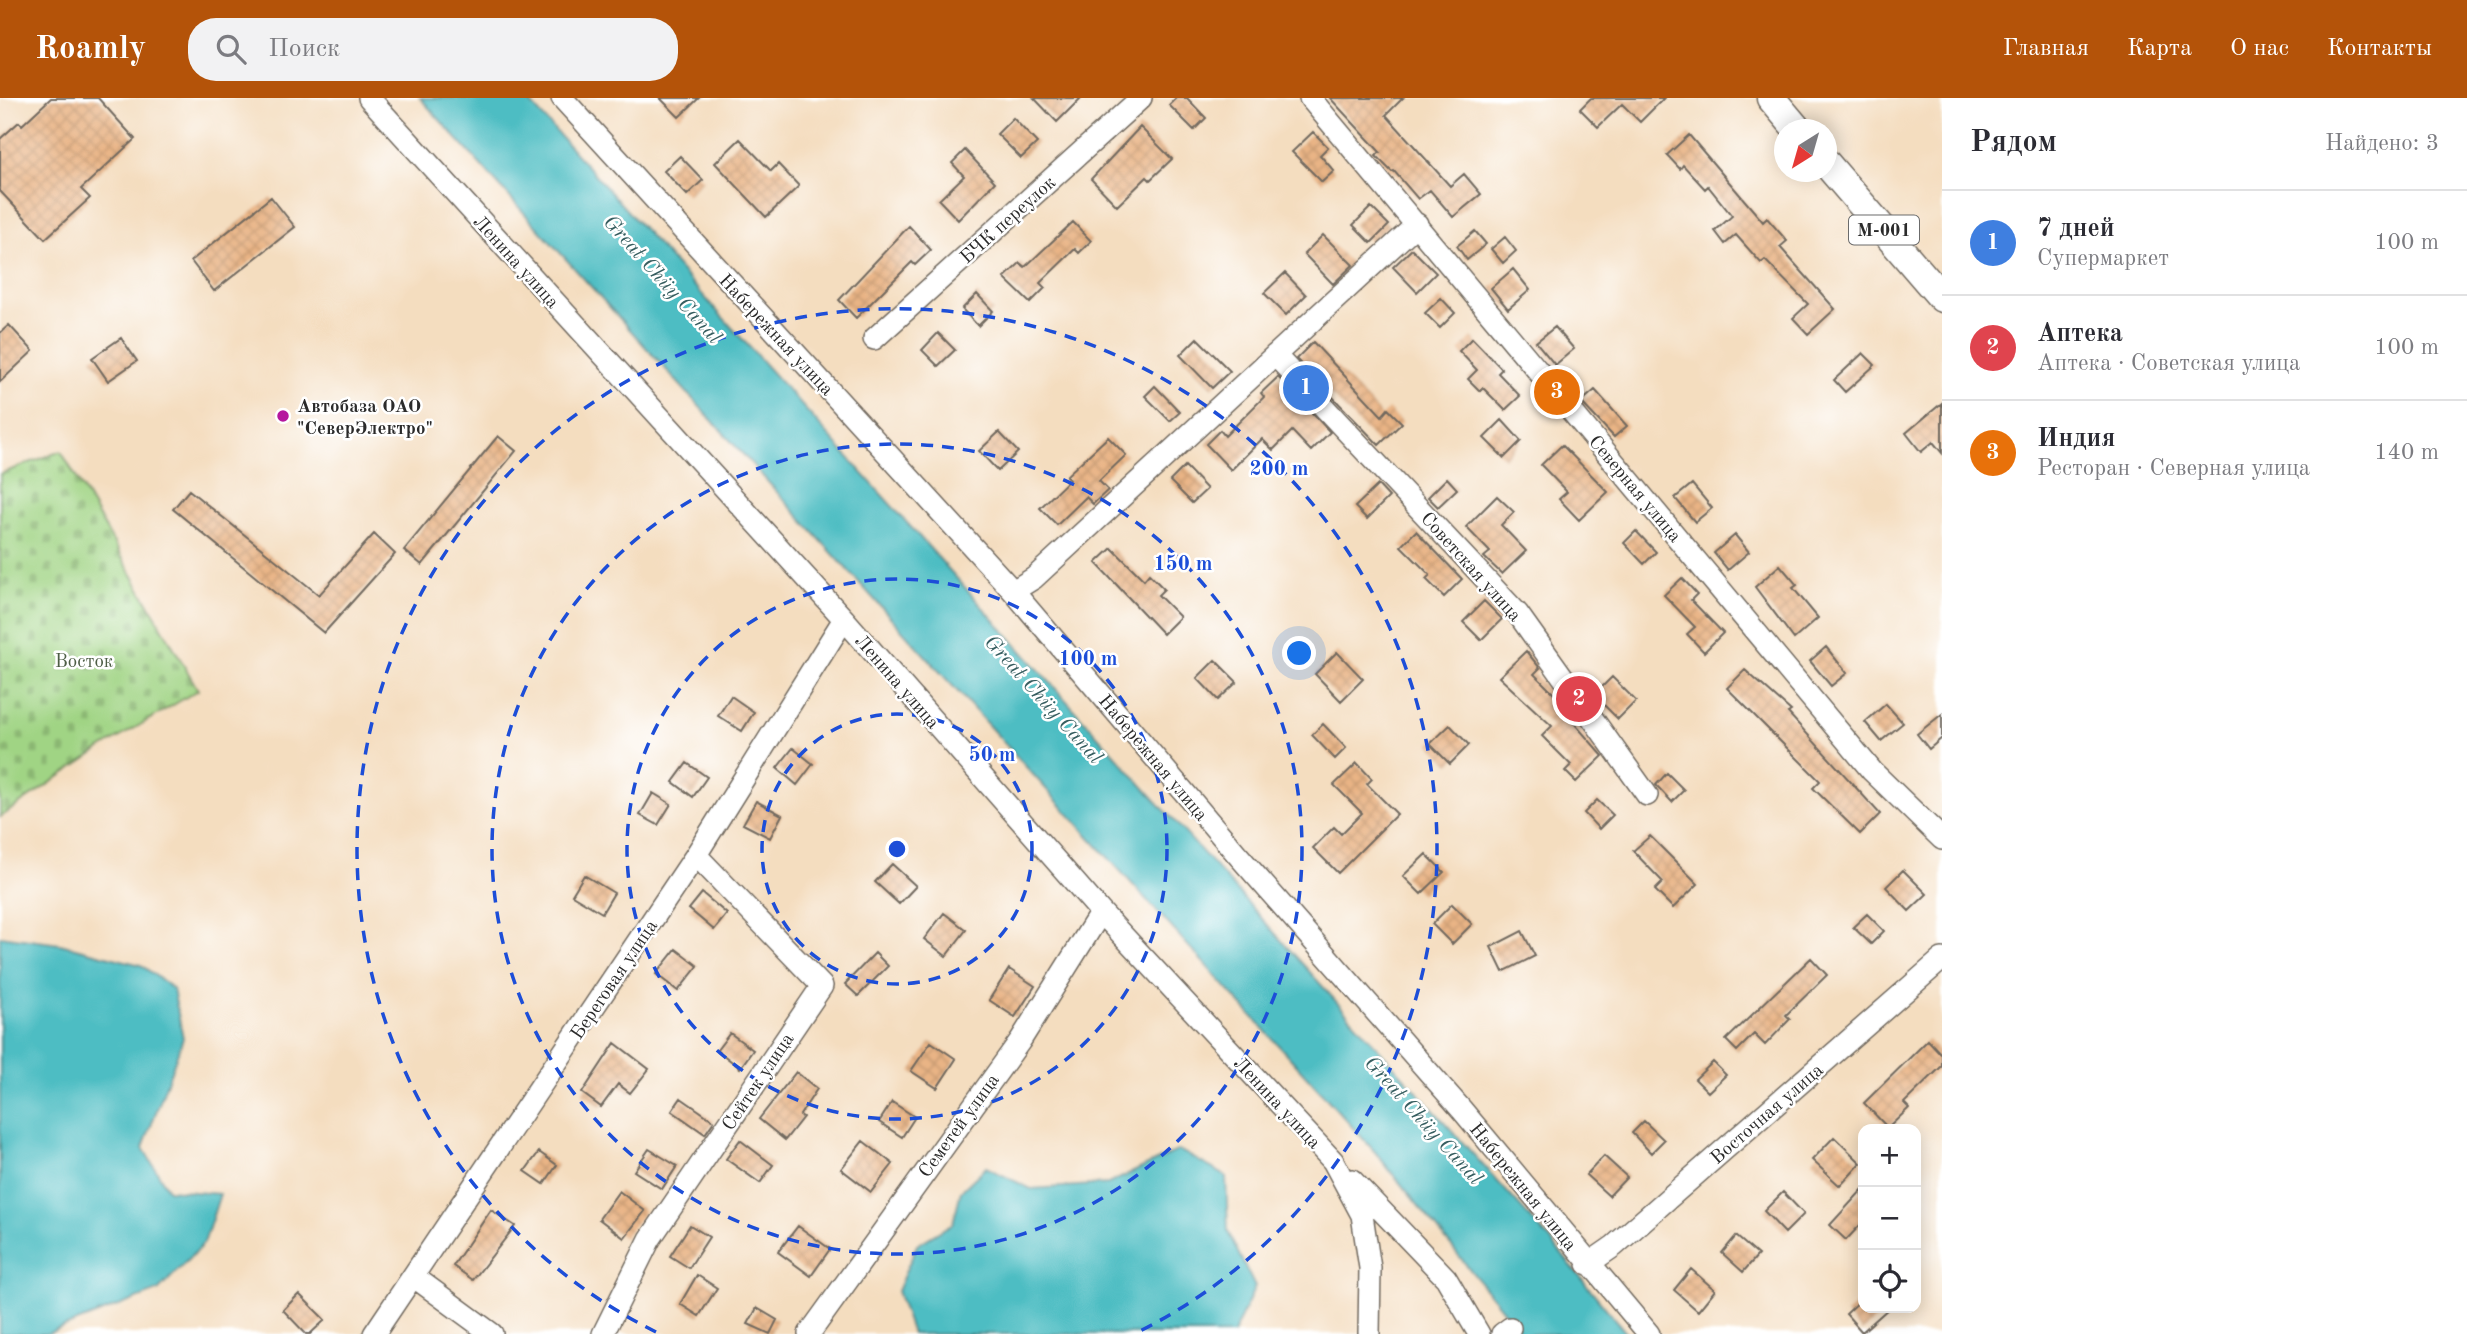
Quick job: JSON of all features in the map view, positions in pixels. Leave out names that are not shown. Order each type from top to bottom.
[{"type":"main road","points":[[1772,98],[1789,119]]},
{"type":"main road","name":"М-001","points":[[1837,176],[1942,298]]},
{"type":"street","name":"Ленина улица","points":[[369,98],[844,619],[1101,912],[1333,1161],[1362,1215],[1370,1268],[1369,1334]]},
{"type":"street","name":"Набережная улица","points":[[562,98],[1013,591],[1227,842],[1462,1110],[1649,1334]]},
{"type":"street","name":"БЧК переулок","points":[[874,340],[1141,98]]},
{"type":"street","name":"Северная улица","points":[[1310,98],[1872,771],[1942,839]]},
{"type":"street","points":[[1013,591],[1034,578],[1417,225]]},
{"type":"street","name":"Советская улица","points":[[1275,355],[1518,614],[1647,795]]},
{"type":"street","name":"Береговая улица","points":[[374,1334],[696,855],[844,619]]},
{"type":"street","name":"Сейтек улица","points":[[603,1334],[650,1239],[822,986],[696,855]]},
{"type":"street","name":"Семетей улица","points":[[809,1334],[1020,1041],[1101,912]]},
{"type":"street","name":"Восточная улица","points":[[1588,1264],[1614,1246],[1942,959]]},
{"type":"street","points":[[1333,1161],[1446,1278],[1479,1334]]},
{"type":"street","points":[[413,1276],[492,1334]]},
{"type":"green space","name":"Восток","points":[[61,451],[198,690],[102,748],[0,817],[0,474]]},
{"type":"water","name":"Great Chüy Canal","points":[[420,98],[526,98],[1551,1241],[1627,1334],[1522,1334],[1376,1153]]},
{"type":"water","points":[[0,936],[60,944],[141,965],[173,989],[183,1038],[143,1148],[168,1190],[220,1194],[204,1243],[158,1291],[46,1334],[0,1334]]},
{"type":"water","points":[[1179,1150],[1226,1176],[1228,1232],[1255,1287],[1233,1334],[912,1334],[897,1291],[917,1245],[953,1223],[961,1191],[986,1167],[1031,1189],[1108,1184]]},
{"type":"building","points":[[51,98],[98,98],[135,139],[81,189],[90,198],[45,239],[0,191],[0,139],[19,122],[22,125]]},
{"type":"building","points":[[660,98],[699,98],[679,117]]},
{"type":"building","points":[[1034,98],[1081,98],[1057,122]]},
{"type":"building","points":[[1176,98],[1187,98],[1206,118],[1194,130],[1169,105]]},
{"type":"building","points":[[1330,98],[1403,98],[1386,115],[1450,186],[1464,174],[1481,194],[1453,217],[1430,190],[1418,199],[1394,171],[1376,156],[1380,152]]},
{"type":"building","points":[[1591,98],[1664,98],[1640,122],[1622,104],[1598,127],[1580,109]]},
{"type":"building","points":[[1013,118],[1037,143],[1021,158],[997,134]]},
{"type":"building","points":[[1140,127],[1172,159],[1150,180],[1147,177],[1117,206],[1091,179]]},
{"type":"building","points":[[1313,132],[1328,147],[1320,155],[1334,171],[1322,182],[1292,152]]},
{"type":"building","points":[[1689,135],[1763,222],[1767,218],[1787,241],[1780,247],[1835,309],[1808,334],[1793,318],[1808,304],[1765,260],[1761,263],[1736,235],[1725,244],[1715,231],[1732,216],[1708,186],[1705,189],[1683,165],[1680,169],[1667,155]]},
{"type":"building","points":[[740,139],[771,171],[778,164],[799,186],[766,217],[715,163]]},
{"type":"building","points":[[965,150],[995,182],[958,220],[939,200],[964,176],[952,163]]},
{"type":"building","points":[[680,156],[703,180],[687,195],[664,171]]},
{"type":"building","points":[[271,197],[295,227],[214,291],[191,261]]},
{"type":"building","points":[[1371,207],[1389,225],[1371,243],[1353,225]]},
{"type":"building","points":[[1073,222],[1091,241],[1079,253],[1075,249],[1040,283],[1045,288],[1030,303],[1004,278],[1020,263],[1025,267]]},
{"type":"building","points":[[909,226],[931,250],[915,265],[912,262],[856,318],[839,300]]},
{"type":"building","points":[[1475,231],[1486,244],[1467,260],[1457,246]]},
{"type":"building","points":[[1323,235],[1353,265],[1333,284],[1304,254]]},
{"type":"building","points":[[1505,237],[1516,251],[1503,263],[1491,249]]},
{"type":"building","points":[[1412,249],[1436,273],[1417,292],[1393,267]]},
{"type":"building","points":[[1513,269],[1530,290],[1508,309],[1491,288]]},
{"type":"building","points":[[1285,273],[1306,295],[1286,315],[1264,293]]},
{"type":"building","points":[[977,294],[993,311],[978,326],[962,309]]},
{"type":"building","points":[[1441,298],[1455,313],[1440,328],[1425,313]]},
{"type":"building","points":[[9,325],[33,351],[0,382],[0,333]]},
{"type":"building","points":[[1555,327],[1574,349],[1555,365],[1536,342]]},
{"type":"building","points":[[938,333],[955,350],[938,366],[922,350]]},
{"type":"building","points":[[121,338],[137,361],[108,381],[92,358]]},
{"type":"building","points":[[1197,338],[1230,371],[1212,388],[1180,355]]},
{"type":"building","points":[[1472,338],[1502,369],[1498,373],[1520,396],[1505,410],[1483,388],[1480,391],[1468,379],[1477,370],[1459,351]]},
{"type":"building","points":[[1313,342],[1382,416],[1388,409],[1402,423],[1379,445],[1296,359]]},
{"type":"building","points":[[1863,353],[1875,365],[1845,392],[1834,380]]},
{"type":"building","points":[[1278,377],[1330,432],[1311,451],[1292,431],[1273,450],[1262,439],[1231,470],[1206,444],[1220,430],[1225,436],[1264,397],[1261,393]]},
{"type":"building","points":[[1155,386],[1180,412],[1170,421],[1145,396]]},
{"type":"building","points":[[1595,390],[1627,426],[1614,437],[1581,402]]},
{"type":"building","points":[[1942,403],[1942,453],[1933,442],[1921,452],[1906,433]]},
{"type":"building","points":[[1502,420],[1521,441],[1504,458],[1484,438]]},
{"type":"building","points":[[999,432],[1018,452],[998,471],[979,451]]},
{"type":"building","points":[[498,436],[516,451],[422,565],[404,550]]},
{"type":"building","points":[[1108,437],[1126,455],[1099,481],[1108,490],[1093,504],[1086,497],[1057,525],[1040,508],[1069,480],[1066,476]]},
{"type":"building","points":[[1562,445],[1608,492],[1579,520],[1559,499],[1567,492],[1541,465]]},
{"type":"building","points":[[1185,466],[1207,489],[1192,503],[1170,481]]},
{"type":"building","points":[[1447,478],[1457,489],[1438,507],[1428,497]]},
{"type":"building","points":[[1692,484],[1712,508],[1695,522],[1675,498]]},
{"type":"building","points":[[1378,485],[1389,497],[1367,519],[1355,507]]},
{"type":"building","points":[[189,490],[319,595],[374,534],[395,554],[324,633],[173,509]]},
{"type":"building","points":[[1497,496],[1514,512],[1501,525],[1526,551],[1502,574],[1484,557],[1490,552],[1466,527]]},
{"type":"building","points":[[1416,531],[1462,579],[1444,597],[1426,579],[1430,575],[1401,546]]},
{"type":"building","points":[[1636,531],[1656,552],[1644,564],[1624,543]]},
{"type":"building","points":[[1735,535],[1749,552],[1728,570],[1714,553]]},
{"type":"building","points":[[1112,548],[1144,580],[1149,574],[1164,589],[1158,595],[1180,617],[1163,634],[1096,563]]},
{"type":"building","points":[[1780,565],[1797,585],[1793,588],[1818,618],[1794,639],[1755,587]]},
{"type":"building","points":[[1682,578],[1697,594],[1691,600],[1723,633],[1704,652],[1687,634],[1695,627],[1664,595]]},
{"type":"building","points":[[1484,601],[1502,619],[1481,640],[1463,622]]},
{"type":"building","points":[[1826,647],[1847,673],[1831,686],[1810,661]]},
{"type":"building","points":[[1526,651],[1540,668],[1534,674],[1561,701],[1557,704],[1603,756],[1576,782],[1565,771],[1571,765],[1542,736],[1552,726],[1499,677]]},
{"type":"building","points":[[1337,652],[1363,679],[1341,701],[1315,674]]},
{"type":"building","points":[[1215,660],[1237,682],[1218,700],[1197,678]]},
{"type":"building","points":[[1745,670],[1791,711],[1788,713],[1880,814],[1860,834],[1813,788],[1820,781],[1727,688]]},
{"type":"building","points":[[1612,677],[1636,701],[1618,719],[1594,695]]},
{"type":"building","points":[[731,696],[754,712],[742,731],[718,716]]},
{"type":"building","points":[[1886,704],[1903,723],[1881,741],[1865,722]]},
{"type":"building","points":[[1942,714],[1942,738],[1929,749],[1917,734]]},
{"type":"building","points":[[1323,724],[1346,748],[1335,759],[1312,735]]},
{"type":"building","points":[[1450,725],[1469,745],[1450,764],[1430,744]]},
{"type":"building","points":[[793,748],[813,764],[797,785],[777,768]]},
{"type":"building","points":[[687,763],[707,777],[693,797],[673,782]]},
{"type":"building","points":[[1357,763],[1372,779],[1367,784],[1397,814],[1338,873],[1313,848],[1334,827],[1341,834],[1362,813],[1334,785]]},
{"type":"building","points":[[1667,773],[1684,790],[1672,802],[1656,785]]},
{"type":"building","points":[[653,793],[671,804],[658,825],[640,815]]},
{"type":"building","points":[[1597,800],[1613,815],[1599,829],[1584,813]]},
{"type":"building","points":[[756,801],[782,815],[770,838],[743,824]]},
{"type":"building","points":[[1650,836],[1698,884],[1673,908],[1655,890],[1663,882],[1633,851]]},
{"type":"building","points":[[1426,854],[1444,872],[1421,894],[1403,876]]},
{"type":"building","points":[[892,864],[916,886],[899,904],[875,882]]},
{"type":"building","points":[[1903,870],[1927,894],[1909,911],[1886,887]]},
{"type":"building","points":[[584,875],[614,893],[602,913],[572,895]]},
{"type":"building","points":[[702,893],[727,914],[714,930],[689,909]]},
{"type":"building","points":[[1452,904],[1472,924],[1452,944],[1432,924]]},
{"type":"building","points":[[944,913],[966,930],[946,956],[924,939]]},
{"type":"building","points":[[1867,914],[1884,931],[1871,944],[1853,927]]},
{"type":"building","points":[[1522,931],[1535,956],[1503,972],[1491,947]]},
{"type":"building","points":[[676,949],[698,966],[678,991],[656,974]]},
{"type":"building","points":[[875,953],[888,966],[858,996],[845,984]]},
{"type":"building","points":[[1811,958],[1827,975],[1786,1015],[1790,1019],[1765,1045],[1754,1034],[1737,1051],[1726,1040]]},
{"type":"building","points":[[1009,969],[1035,986],[1015,1017],[989,1000]]},
{"type":"building","points":[[730,1033],[753,1050],[740,1068],[717,1050]]},
{"type":"building","points":[[1928,1040],[1942,1055],[1942,1066],[1904,1103],[1909,1108],[1892,1124],[1884,1124],[1864,1103]]},
{"type":"building","points":[[931,1042],[956,1059],[937,1088],[911,1071]]},
{"type":"building","points":[[615,1043],[649,1069],[630,1093],[618,1084],[601,1107],[582,1093]]},
{"type":"building","points":[[1713,1062],[1726,1075],[1708,1092],[1695,1079]]},
{"type":"building","points":[[796,1072],[817,1089],[800,1115],[803,1117],[785,1140],[759,1119]]},
{"type":"building","points":[[681,1098],[714,1121],[705,1134],[672,1111]]},
{"type":"building","points":[[892,1102],[915,1117],[902,1137],[879,1122]]},
{"type":"building","points":[[1644,1121],[1664,1140],[1651,1153],[1632,1133]]},
{"type":"building","points":[[1834,1137],[1858,1160],[1858,1166],[1840,1186],[1812,1160]]},
{"type":"building","points":[[740,1140],[773,1165],[760,1183],[726,1159]]},
{"type":"building","points":[[863,1141],[893,1164],[871,1192],[841,1169]]},
{"type":"building","points":[[649,1149],[677,1166],[662,1189],[634,1171]]},
{"type":"building","points":[[539,1152],[557,1165],[544,1184],[525,1171]]},
{"type":"building","points":[[1604,1156],[1627,1177],[1609,1196],[1586,1175]]},
{"type":"building","points":[[619,1191],[645,1211],[624,1238],[599,1219]]},
{"type":"building","points":[[1783,1192],[1804,1214],[1785,1233],[1764,1211]]},
{"type":"building","points":[[1858,1194],[1858,1227],[1846,1240],[1830,1225]]},
{"type":"building","points":[[491,1210],[515,1226],[473,1280],[453,1266]]},
{"type":"building","points":[[690,1225],[709,1237],[689,1268],[670,1256]]},
{"type":"building","points":[[798,1226],[830,1249],[811,1276],[778,1252]]},
{"type":"building","points":[[1736,1236],[1758,1255],[1743,1272],[1722,1253]]},
{"type":"building","points":[[1691,1269],[1715,1290],[1698,1311],[1674,1290]]},
{"type":"building","points":[[697,1275],[717,1288],[699,1316],[680,1304]]},
{"type":"building","points":[[299,1294],[325,1320],[310,1334],[306,1334],[283,1310]]},
{"type":"building","points":[[1858,1303],[1858,1313],[1883,1313],[1862,1332],[1846,1314]]},
{"type":"building","points":[[757,1308],[777,1320],[770,1334],[748,1324]]},
{"type":"place","name":"7 дней","points":[[1306,388]]},
{"type":"place","name":"Индия","points":[[1557,392]]},
{"type":"place","name":"Автобаза ОАО \"СеверЭлектро\"","points":[[283,416]]},
{"type":"place","name":"Аптека","points":[[1579,699]]}]
